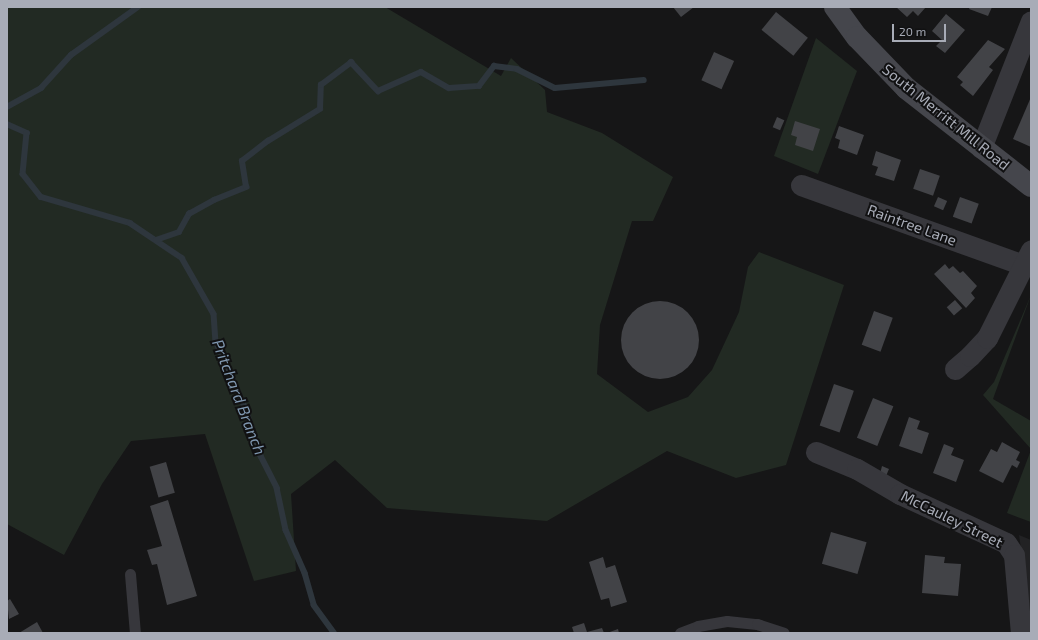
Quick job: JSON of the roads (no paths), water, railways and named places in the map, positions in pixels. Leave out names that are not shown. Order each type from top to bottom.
[{"type":"street","name":"South Merritt Mill Road","points":[[835,7],[880,64],[906,88],[1031,186]]},
{"type":"street","points":[[981,148],[1027,48],[1031,21]]},
{"type":"street","name":"Raintree Lane","points":[[801,185],[1027,257]]},
{"type":"street","points":[[954,369],[970,356],[987,338],[1027,257]]},
{"type":"street","name":"McCauley Street","points":[[816,452],[857,469],[900,494],[1006,543],[1014,555],[1021,633]]},
{"type":"lane","points":[[130,574],[135,633]]},
{"type":"lane","points":[[680,633],[698,626],[727,621],[757,624],[784,633]]},
{"type":"waterway","points":[[7,107],[41,88],[71,55],[138,7]]},
{"type":"waterway","points":[[156,240],[179,232],[189,214],[214,200],[246,187],[242,161],[268,141],[320,109],[321,85],[351,62],[378,91],[421,72],[449,88],[479,86],[494,66],[517,69],[555,88],[644,80]]},
{"type":"waterway","name":"Pritchard Branch","points":[[7,124],[27,133],[23,174],[41,197],[130,223],[182,258],[214,314],[216,341],[246,409],[261,456],[277,488],[286,530],[305,573],[314,605],[334,633]]}]
